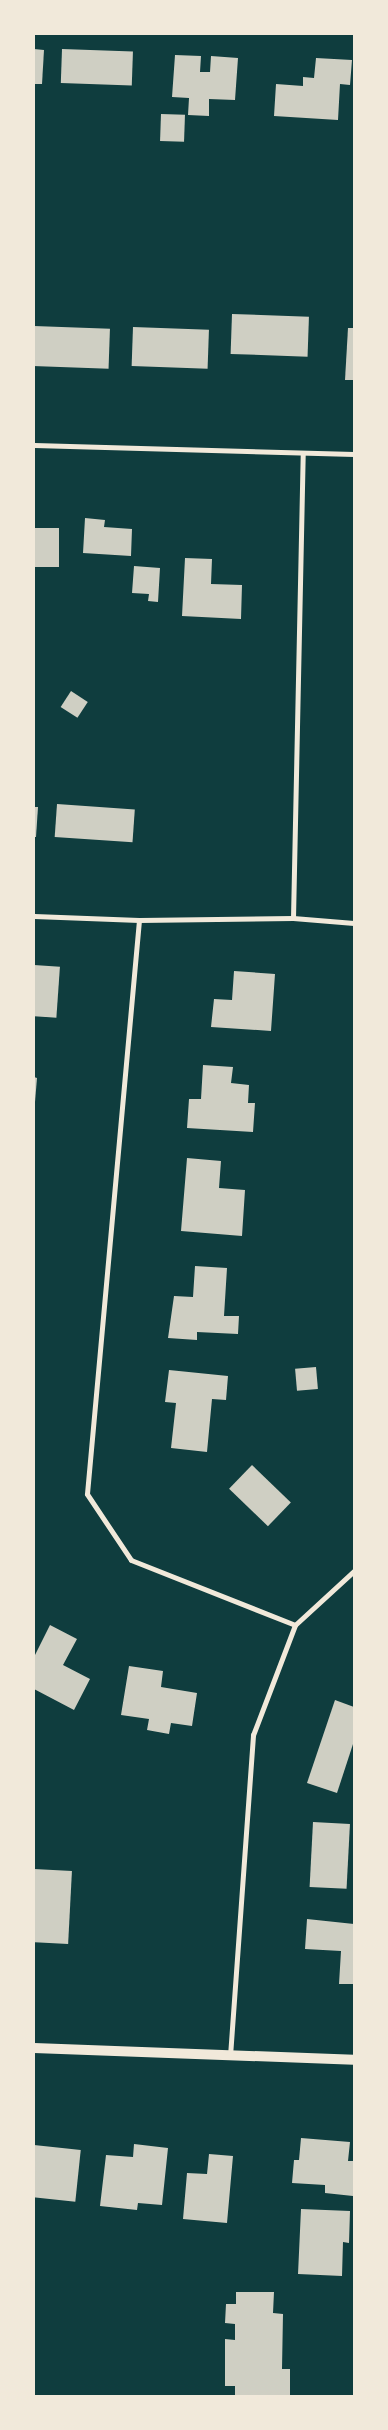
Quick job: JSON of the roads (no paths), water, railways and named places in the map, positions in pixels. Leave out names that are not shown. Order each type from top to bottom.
[{"type":"main road","points":[[34,2048],[354,2060]]},
{"type":"street","points":[[34,445],[354,454]]},
{"type":"street","points":[[293,918],[303,453]]},
{"type":"street","points":[[34,916],[139,920],[293,918],[354,923]]},
{"type":"street","points":[[139,920],[87,1494],[131,1560],[295,1625]]},
{"type":"street","points":[[230,2056],[253,1735],[295,1625],[354,1571]]}]
